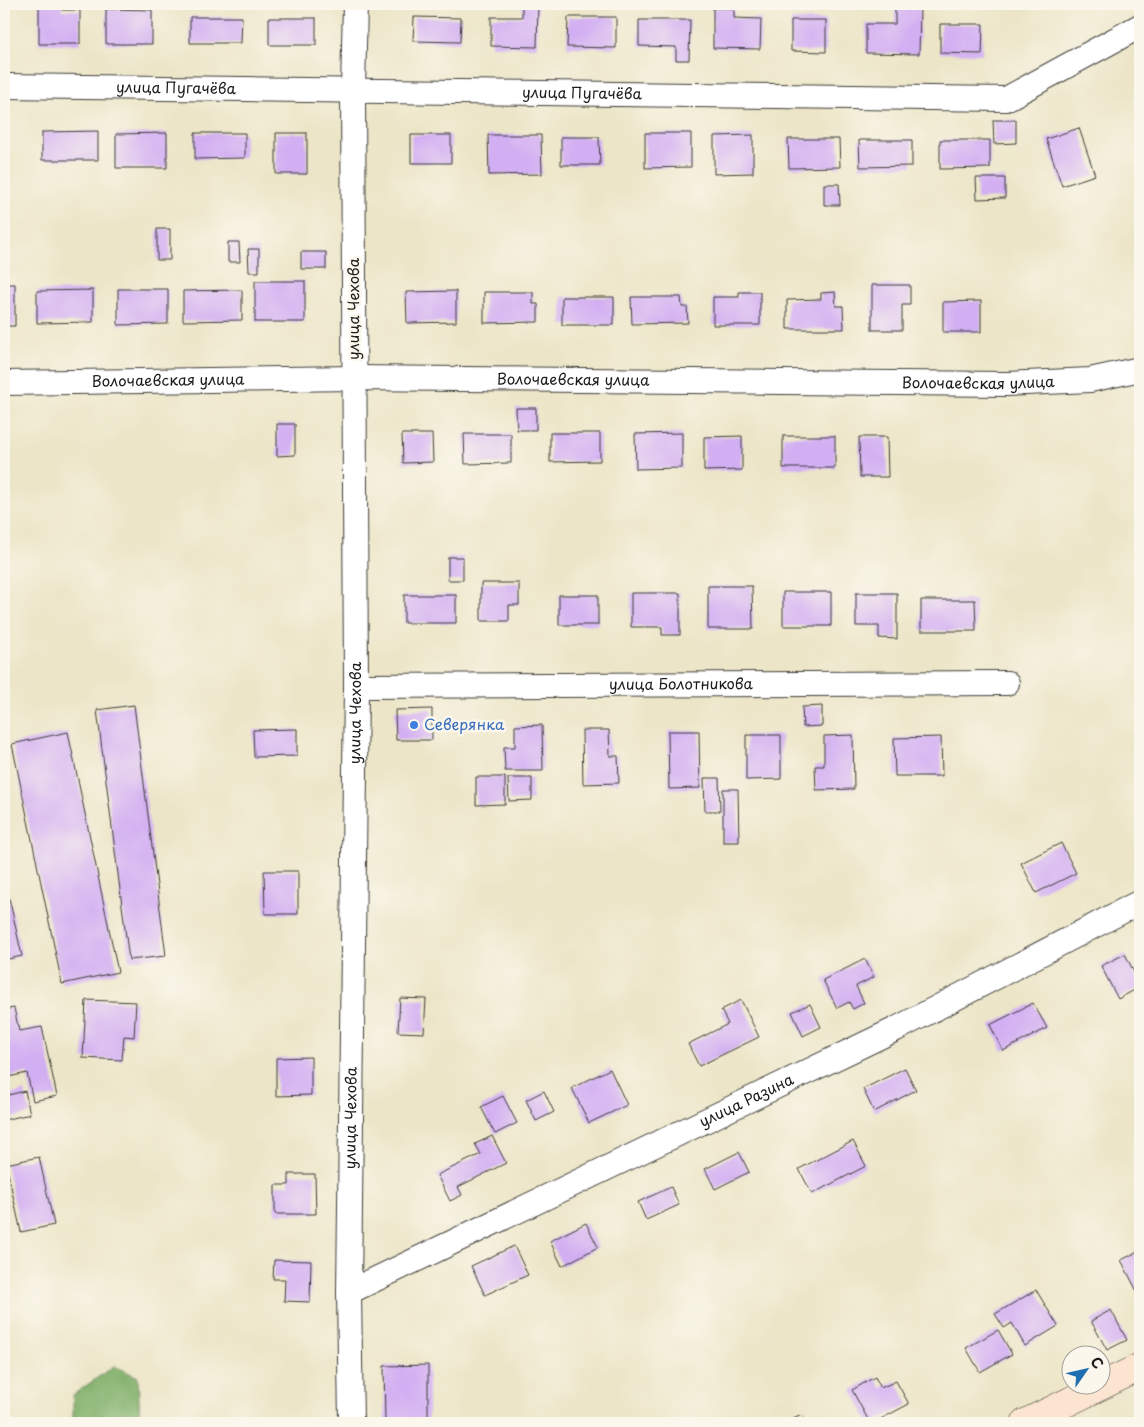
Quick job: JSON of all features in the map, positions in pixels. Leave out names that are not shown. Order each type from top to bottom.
[{"type":"main road","points":[[1025,1423],[1140,1367]]},
{"type":"street","name":"улица Чехова","points":[[351,1423],[349,1292],[356,686],[353,89],[355,4]]},
{"type":"street","name":"улица Пугачёва","points":[[4,86],[353,89],[1006,99],[1140,26]]},
{"type":"street","name":"Волочаевская улица","points":[[4,383],[354,378],[1007,384],[1090,380],[1140,369]]},
{"type":"street","name":"улица Болотникова","points":[[356,686],[1007,683]]},
{"type":"street","name":"улица Разина","points":[[349,1292],[896,1029],[1140,902]]},
{"type":"green space","points":[[114,1366],[138,1377],[140,1423],[73,1423],[73,1395]]},
{"type":"building","points":[[4,4],[7,4],[8,41],[4,41]]},
{"type":"building","points":[[39,4],[62,4],[62,10],[80,10],[80,44],[39,44]]},
{"type":"building","points":[[522,4],[538,4],[537,47],[491,46],[491,17],[522,17]]},
{"type":"building","points":[[713,8],[734,8],[734,18],[761,19],[760,49],[713,48]]},
{"type":"building","points":[[895,8],[920,9],[919,54],[866,53],[866,24],[895,24]]},
{"type":"building","points":[[106,9],[152,10],[152,44],[106,44]]},
{"type":"building","points":[[190,17],[242,17],[241,43],[190,43]]},
{"type":"building","points":[[414,17],[461,18],[460,42],[413,41]]},
{"type":"building","points":[[568,17],[616,17],[616,48],[567,47]]},
{"type":"building","points":[[269,18],[316,18],[316,45],[269,45]]},
{"type":"building","points":[[639,20],[690,20],[689,60],[676,60],[676,47],[639,46]]},
{"type":"building","points":[[791,20],[826,20],[826,52],[791,51]]},
{"type":"building","points":[[940,24],[983,24],[982,54],[940,53]]},
{"type":"building","points":[[993,120],[1016,120],[1016,143],[994,144]]},
{"type":"building","points":[[1079,128],[1095,175],[1062,186],[1046,139]]},
{"type":"building","points":[[98,131],[98,160],[42,160],[42,132]]},
{"type":"building","points":[[167,133],[167,168],[116,168],[116,134]]},
{"type":"building","points":[[195,133],[245,133],[245,158],[195,159]]},
{"type":"building","points":[[276,133],[307,133],[307,174],[276,174]]},
{"type":"building","points":[[645,133],[691,133],[691,167],[645,168]]},
{"type":"building","points":[[411,135],[451,135],[451,163],[411,163]]},
{"type":"building","points":[[488,135],[541,135],[542,174],[489,175]]},
{"type":"building","points":[[753,135],[753,173],[714,174],[714,136]]},
{"type":"building","points":[[561,137],[599,137],[600,165],[561,165]]},
{"type":"building","points":[[788,139],[839,139],[840,167],[789,168]]},
{"type":"building","points":[[859,140],[912,140],[912,166],[860,167]]},
{"type":"building","points":[[940,140],[990,140],[990,168],[940,169]]},
{"type":"building","points":[[976,178],[1005,178],[1005,198],[977,199]]},
{"type":"building","points":[[824,184],[839,184],[840,205],[824,205]]},
{"type":"building","points":[[4,228],[9,228],[9,251],[4,251]]},
{"type":"building","points":[[157,229],[170,229],[170,260],[157,260]]},
{"type":"building","points":[[228,242],[239,242],[240,262],[228,262]]},
{"type":"building","points":[[248,249],[259,249],[259,272],[249,272]]},
{"type":"building","points":[[301,252],[326,252],[326,269],[301,269]]},
{"type":"building","points":[[255,281],[305,281],[305,322],[255,322]]},
{"type":"building","points":[[4,284],[15,284],[15,326],[4,326]]},
{"type":"building","points":[[872,285],[910,285],[910,305],[902,305],[902,330],[872,330]]},
{"type":"building","points":[[118,289],[168,289],[168,324],[118,325]]},
{"type":"building","points":[[93,290],[93,322],[37,323],[37,291]]},
{"type":"building","points":[[242,290],[242,320],[183,321],[183,291]]},
{"type":"building","points":[[456,291],[456,322],[407,323],[406,292]]},
{"type":"building","points":[[484,292],[533,292],[533,304],[538,304],[538,322],[484,323]]},
{"type":"building","points":[[739,292],[760,292],[760,325],[713,325],[713,297],[739,297]]},
{"type":"building","points":[[835,292],[836,306],[843,306],[844,329],[787,329],[787,300],[821,299],[821,293]]},
{"type":"building","points":[[562,297],[614,297],[614,325],[562,325]]},
{"type":"building","points":[[631,297],[681,297],[682,307],[687,307],[688,323],[632,324]]},
{"type":"building","points":[[981,301],[981,332],[943,332],[943,302]]},
{"type":"building","points":[[516,408],[536,408],[536,430],[517,430]]},
{"type":"building","points":[[277,424],[295,424],[295,455],[277,456]]},
{"type":"building","points":[[550,433],[600,433],[600,461],[550,462]]},
{"type":"building","points":[[682,433],[682,468],[636,469],[635,434]]},
{"type":"building","points":[[402,434],[432,434],[433,462],[403,463]]},
{"type":"building","points":[[464,434],[511,434],[511,463],[465,464]]},
{"type":"building","points":[[742,436],[742,470],[704,471],[704,437]]},
{"type":"building","points":[[783,436],[835,436],[835,468],[783,468]]},
{"type":"building","points":[[859,437],[887,437],[888,477],[860,477]]},
{"type":"building","points":[[448,557],[463,557],[463,580],[448,580]]},
{"type":"building","points":[[481,583],[519,583],[519,605],[509,605],[509,621],[481,621]]},
{"type":"building","points":[[708,586],[752,586],[753,629],[708,629]]},
{"type":"building","points":[[783,592],[831,592],[831,626],[783,626]]},
{"type":"building","points":[[631,593],[680,593],[680,635],[662,635],[662,627],[631,627]]},
{"type":"building","points":[[856,593],[897,593],[897,639],[879,638],[879,626],[856,626]]},
{"type":"building","points":[[404,595],[456,595],[456,623],[404,623]]},
{"type":"building","points":[[559,595],[598,595],[598,625],[559,625]]},
{"type":"building","points":[[921,600],[975,600],[976,631],[921,631]]},
{"type":"building","points":[[134,705],[166,956],[129,960],[97,710]]},
{"type":"building","points":[[822,706],[822,726],[803,727],[802,707]]},
{"type":"building","name":"Северянка","points":[[432,709],[432,740],[396,740],[395,710]]},
{"type":"building","points":[[542,725],[543,771],[505,771],[504,747],[515,747],[515,726]]},
{"type":"building","points":[[297,729],[297,756],[254,757],[253,730]]},
{"type":"building","points":[[582,730],[609,730],[610,756],[618,756],[619,783],[583,784]]},
{"type":"building","points":[[668,731],[699,731],[700,788],[669,789]]},
{"type":"building","points":[[68,732],[118,972],[62,984],[12,744]]},
{"type":"building","points":[[746,735],[781,735],[781,779],[746,780]]},
{"type":"building","points":[[853,735],[854,789],[816,790],[815,766],[824,766],[824,736]]},
{"type":"building","points":[[941,737],[942,776],[895,776],[894,738]]},
{"type":"building","points":[[476,777],[505,777],[505,804],[476,805]]},
{"type":"building","points":[[508,778],[532,778],[532,800],[509,801]]},
{"type":"building","points":[[704,778],[719,778],[720,811],[705,811]]},
{"type":"building","points":[[723,789],[738,789],[739,842],[723,842]]},
{"type":"building","points":[[1061,843],[1076,873],[1036,893],[1021,863]]},
{"type":"building","points":[[264,871],[298,871],[298,914],[265,914]]},
{"type":"building","points":[[4,875],[22,956],[4,960]]},
{"type":"building","points":[[1125,954],[1140,987],[1118,999],[1101,966]]},
{"type":"building","points":[[865,959],[874,977],[856,986],[864,1003],[853,1009],[849,1002],[837,1008],[823,980]]},
{"type":"building","points":[[400,998],[426,999],[424,1033],[398,1032]]},
{"type":"building","points":[[86,1000],[136,1002],[134,1037],[124,1036],[122,1060],[83,1058]]},
{"type":"building","points":[[741,1000],[759,1037],[699,1066],[688,1044],[728,1024],[721,1010]]},
{"type":"building","points":[[1033,1003],[1047,1028],[1003,1051],[990,1025]]},
{"type":"building","points":[[810,1004],[821,1027],[803,1036],[792,1012]]},
{"type":"building","points":[[14,1008],[19,1031],[42,1027],[57,1096],[33,1101],[27,1073],[4,1078],[4,1010]]},
{"type":"building","points":[[311,1057],[311,1095],[276,1096],[276,1058]]},
{"type":"building","points":[[905,1068],[916,1090],[874,1112],[863,1089]]},
{"type":"building","points":[[610,1069],[627,1105],[589,1123],[572,1088]]},
{"type":"building","points":[[25,1091],[30,1114],[4,1120],[4,1096]]},
{"type":"building","points":[[544,1091],[554,1112],[536,1121],[526,1100]]},
{"type":"building","points":[[503,1096],[517,1123],[495,1134],[481,1107]]},
{"type":"building","points":[[492,1136],[506,1163],[458,1187],[462,1195],[450,1201],[437,1175],[481,1154],[475,1144]]},
{"type":"building","points":[[853,1141],[866,1166],[812,1194],[799,1169]]},
{"type":"building","points":[[739,1152],[749,1172],[715,1189],[705,1169]]},
{"type":"building","points":[[39,1157],[54,1225],[21,1232],[6,1164]]},
{"type":"building","points":[[289,1174],[315,1174],[316,1214],[275,1214],[275,1185],[289,1185]]},
{"type":"building","points":[[671,1187],[679,1205],[646,1220],[638,1202]]},
{"type":"building","points":[[586,1223],[598,1247],[562,1266],[550,1241]]},
{"type":"building","points":[[514,1246],[528,1275],[485,1295],[471,1266]]},
{"type":"building","points":[[1140,1251],[1140,1297],[1121,1260]]},
{"type":"building","points":[[274,1260],[311,1261],[310,1302],[284,1301],[285,1279],[273,1279]]},
{"type":"building","points":[[1036,1290],[1058,1326],[1025,1346],[1012,1323],[1004,1328],[995,1314]]},
{"type":"building","points":[[1111,1310],[1127,1340],[1112,1348],[1112,1344],[1104,1344],[1091,1321]]},
{"type":"building","points":[[998,1330],[1012,1354],[980,1372],[966,1348]]},
{"type":"building","points":[[428,1365],[428,1420],[385,1421],[384,1366]]},
{"type":"building","points":[[875,1377],[881,1388],[896,1381],[909,1404],[870,1423],[852,1390]]},
{"type":"building","points":[[802,1415],[806,1423],[784,1423]]},
{"type":"place","name":"Северянка","points":[[414,725]]}]
